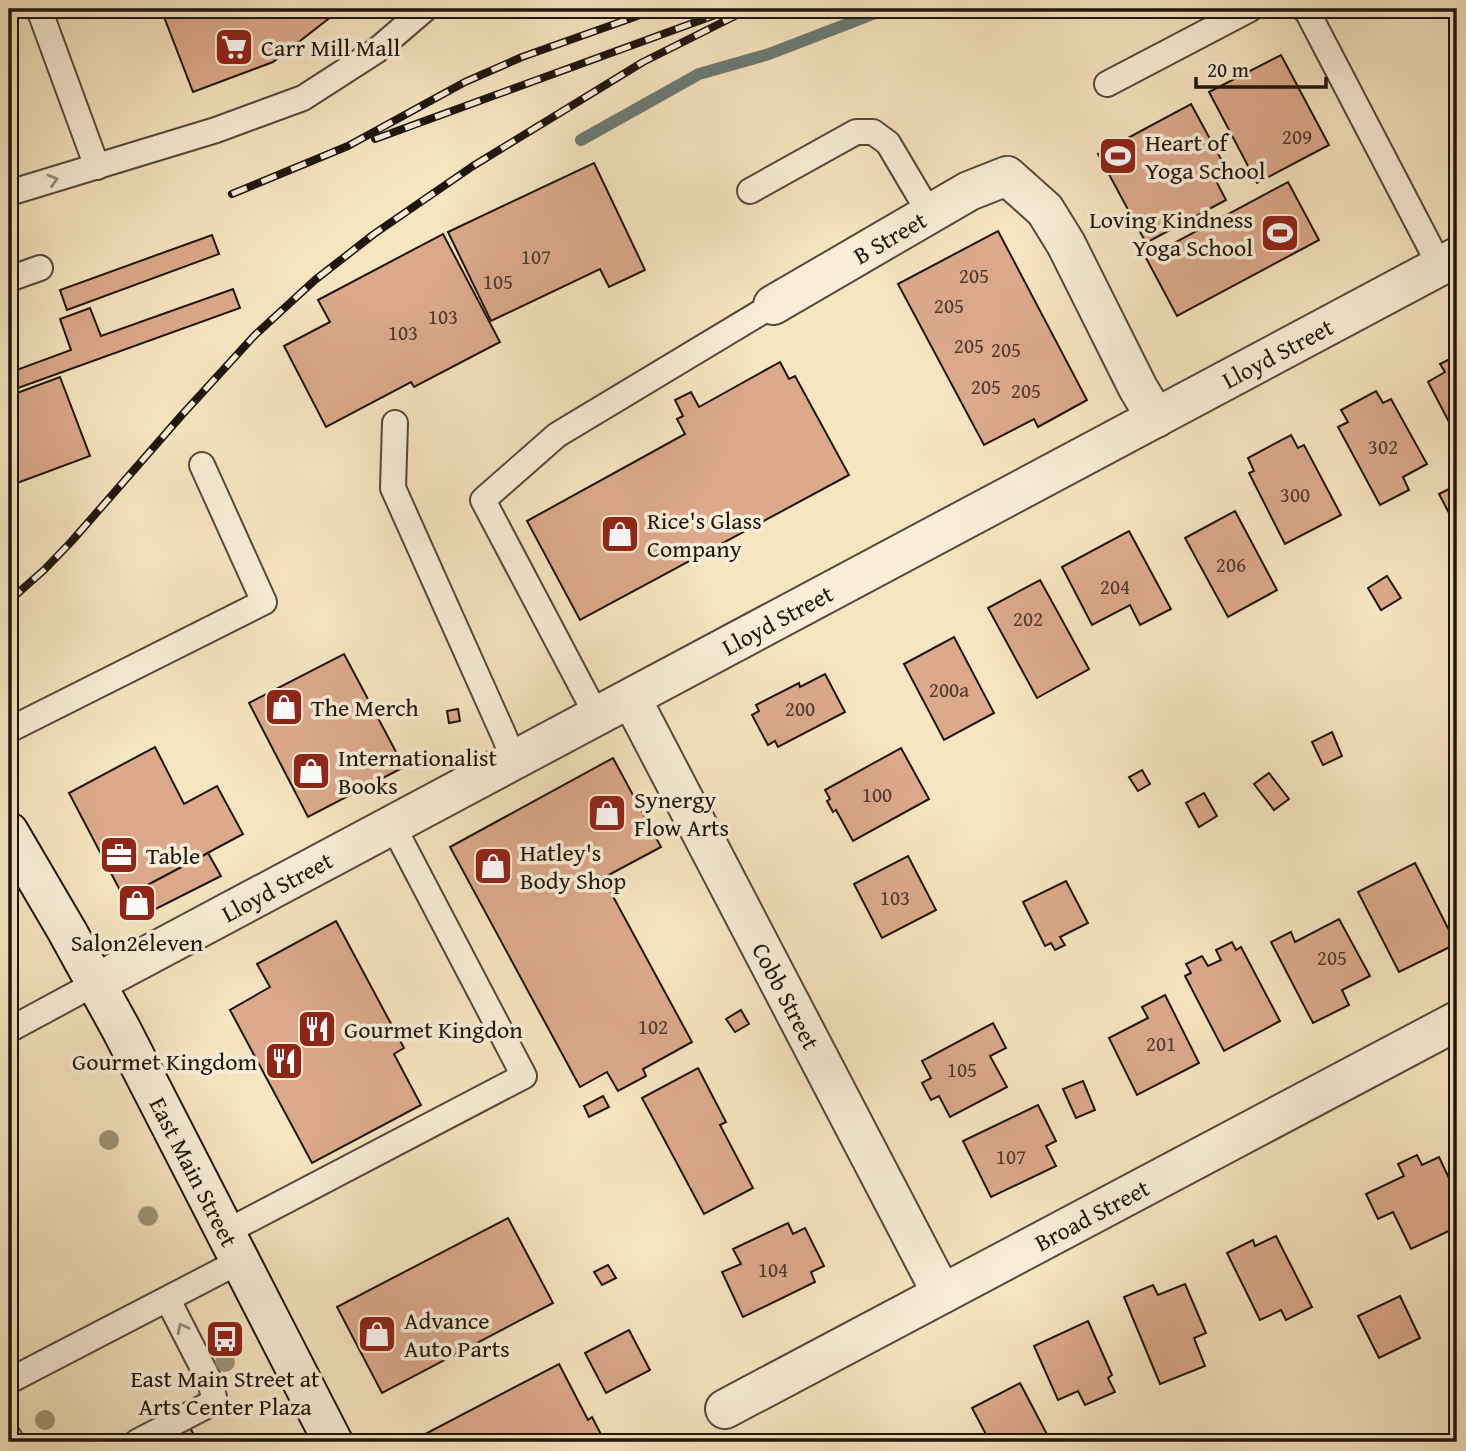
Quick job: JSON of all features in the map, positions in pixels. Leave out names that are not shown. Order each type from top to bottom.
[{"type":"street","name":"B Street","points":[[773,305],[969,191],[1007,176],[1045,210],[1066,244],[1138,388],[1156,418]]},
{"type":"street","name":"Lloyd Street","points":[[96,983],[1449,261]]},
{"type":"street","name":"Cobb Street","points":[[631,698],[942,1294]]},
{"type":"street","name":"East Main Street","points":[[9,832],[96,983],[333,1442]]},
{"type":"street","name":"Broad Street","points":[[725,1409],[1457,1021]]},
{"type":"lane","points":[[39,9],[97,167]]},
{"type":"lane","points":[[9,193],[216,130],[303,99],[376,51],[425,9]]},
{"type":"lane","points":[[1108,84],[1250,9]]},
{"type":"lane","points":[[1304,9],[1449,261]]},
{"type":"lane","points":[[750,191],[856,132],[873,132],[888,143],[930,214]]},
{"type":"lane","points":[[9,279],[40,268]]},
{"type":"lane","points":[[597,716],[484,500],[557,435],[773,305]]},
{"type":"lane","points":[[395,423],[393,488],[513,760]]},
{"type":"lane","points":[[9,730],[264,602],[202,465]]},
{"type":"lane","points":[[9,1381],[168,1300],[233,1247],[524,1076],[392,824]]},
{"type":"lane","points":[[9,1030],[96,983]]},
{"type":"lane","points":[[137,1442],[210,1404],[214,1397],[210,1382],[168,1300]]},
{"type":"lane","points":[[9,1437],[12,1442]]},
{"type":"building","name":"Carr Mill Mall","points":[[161,9],[341,9],[273,62],[193,92]]},
{"type":"building","points":[[1281,55],[1329,145],[1257,183],[1209,92]]},
{"type":"building","points":[[1191,104],[1228,172],[1215,179],[1226,200],[1146,243],[1098,154]]},
{"type":"building","points":[[594,163],[645,270],[609,287],[600,269],[491,321],[448,232]]},
{"type":"building","points":[[1288,182],[1319,240],[1177,316],[1146,258]]},
{"type":"building","points":[[998,231],[1087,400],[1038,427],[1034,419],[984,445],[898,284]]},
{"type":"building","points":[[443,234],[500,342],[414,387],[411,382],[326,427],[284,346],[330,322],[318,300]]},
{"type":"building","points":[[212,235],[219,254],[67,310],[60,290]]},
{"type":"building","points":[[233,289],[240,308],[18,388],[11,372],[71,350],[60,319],[90,308],[101,336]]},
{"type":"building","points":[[1454,357],[1457,362],[1457,437],[1428,382],[1445,372],[1440,364]]},
{"type":"building","points":[[780,362],[789,379],[795,376],[849,475],[580,620],[527,521],[685,434],[677,419],[683,416],[675,400],[691,392],[699,407]]},
{"type":"building","points":[[60,377],[90,456],[9,486],[9,396]]},
{"type":"building","points":[[1376,391],[1383,403],[1391,399],[1427,464],[1403,477],[1409,490],[1380,505],[1338,427],[1348,422],[1341,410]]},
{"type":"building","points":[[1291,435],[1298,448],[1304,445],[1341,515],[1285,544],[1249,473],[1254,471],[1248,458]]},
{"type":"building","points":[[1457,485],[1457,509],[1449,513],[1439,494]]},
{"type":"building","points":[[1235,511],[1277,590],[1228,617],[1185,538]]},
{"type":"building","points":[[1129,531],[1171,609],[1140,625],[1130,605],[1092,625],[1062,567]]},
{"type":"building","points":[[1387,576],[1401,598],[1381,610],[1368,588]]},
{"type":"building","points":[[1040,580],[1089,669],[1037,698],[988,608]]},
{"type":"building","points":[[954,637],[994,713],[944,740],[904,664]]},
{"type":"building","points":[[344,654],[404,767],[308,817],[249,703]]},
{"type":"building","points":[[825,674],[845,712],[778,747],[775,741],[768,745],[752,715],[759,711],[756,705],[799,683],[800,687]]},
{"type":"building","points":[[458,709],[460,721],[449,723],[447,711]]},
{"type":"building","points":[[1332,732],[1342,756],[1323,765],[1312,742]]},
{"type":"building","points":[[155,747],[184,804],[217,786],[243,834],[124,898],[69,793]]},
{"type":"building","points":[[901,748],[929,799],[853,841],[836,810],[833,812],[825,790]]},
{"type":"building","points":[[613,758],[661,847],[603,878],[692,1042],[643,1069],[646,1076],[618,1091],[607,1072],[580,1087],[450,847]]},
{"type":"building","points":[[1142,770],[1150,784],[1138,791],[1129,777]]},
{"type":"building","points":[[1269,773],[1289,799],[1274,810],[1254,784]]},
{"type":"building","points":[[1204,793],[1217,816],[1199,827],[1186,803]]},
{"type":"building","points":[[208,853],[221,876],[132,921],[119,900]]},
{"type":"building","points":[[908,856],[936,910],[882,938],[854,884]]},
{"type":"building","points":[[1415,863],[1456,944],[1399,972],[1358,892]]},
{"type":"building","points":[[1066,881],[1088,923],[1060,937],[1065,945],[1055,950],[1051,943],[1045,946],[1023,902]]},
{"type":"building","points":[[1339,919],[1370,976],[1342,990],[1349,1005],[1313,1023],[1271,942],[1291,932],[1295,942]]},
{"type":"building","name":"Gourmet Kingdon","points":[[336,921],[404,1048],[394,1054],[421,1105],[312,1163],[230,1010],[270,987],[257,964]]},
{"type":"building","points":[[1232,942],[1236,950],[1241,947],[1280,1021],[1224,1051],[1185,976],[1191,973],[1186,964],[1202,956],[1208,966],[1221,960],[1216,950]]},
{"type":"building","points":[[1165,995],[1199,1063],[1137,1095],[1109,1038],[1148,1018],[1142,1007]]},
{"type":"building","points":[[741,1010],[749,1024],[735,1032],[726,1019]]},
{"type":"building","points":[[993,1023],[1006,1048],[990,1056],[1007,1087],[950,1117],[939,1096],[931,1100],[922,1083],[931,1078],[922,1061]]},
{"type":"building","points":[[698,1068],[726,1122],[720,1125],[753,1188],[704,1214],[642,1098]]},
{"type":"building","points":[[1083,1081],[1095,1110],[1076,1118],[1063,1089]]},
{"type":"building","points":[[603,1096],[609,1107],[589,1117],[584,1106]]},
{"type":"building","points":[[1038,1105],[1056,1141],[1046,1146],[1056,1166],[991,1197],[963,1141]]},
{"type":"building","points":[[1417,1155],[1422,1165],[1439,1157],[1457,1195],[1457,1227],[1411,1249],[1393,1212],[1378,1219],[1366,1194],[1404,1176],[1398,1164]]},
{"type":"building","points":[[508,1218],[553,1303],[382,1393],[337,1307]]},
{"type":"building","points":[[788,1223],[793,1234],[805,1228],[824,1266],[811,1272],[815,1282],[743,1317],[722,1272],[741,1264],[733,1249]]},
{"type":"building","points":[[1276,1236],[1312,1307],[1286,1320],[1281,1310],[1260,1320],[1227,1253],[1253,1240],[1255,1246]]},
{"type":"building","points":[[608,1265],[616,1278],[602,1285],[594,1272]]},
{"type":"building","points":[[1185,1284],[1206,1333],[1194,1338],[1205,1366],[1160,1384],[1124,1297],[1153,1285],[1158,1295]]},
{"type":"building","points":[[1400,1296],[1420,1338],[1379,1358],[1358,1316]]},
{"type":"building","points":[[1088,1321],[1112,1375],[1108,1378],[1115,1392],[1085,1405],[1078,1391],[1058,1400],[1034,1346]]},
{"type":"building","points":[[629,1330],[650,1370],[606,1393],[585,1353]]},
{"type":"building","points":[[559,1364],[588,1420],[592,1417],[605,1442],[410,1442]]},
{"type":"building","points":[[1020,1383],[1051,1442],[990,1442],[972,1408]]},
{"type":"building","points":[[189,1426],[198,1442],[158,1442]]},
{"type":"building","points":[[816,1434],[820,1442],[798,1442]]},
{"type":"waterway","points":[[581,140],[699,74],[769,54],[886,9]]},
{"type":"railway","points":[[232,194],[348,146],[465,82],[522,57],[657,9]]},
{"type":"railway","points":[[9,601],[71,542],[255,335],[315,280],[374,234],[473,166],[643,62],[749,9]]},
{"type":"railway","points":[[375,139],[726,11]]},
{"type":"place","name":"Carr Mill Mall","points":[[234,47]]},
{"type":"place","name":"Heart of Yoga School","points":[[1118,156]]},
{"type":"place","name":"Loving Kindness Yoga School","points":[[1280,233]]},
{"type":"place","name":"Rice's Glass Company","points":[[620,534]]},
{"type":"place","name":"The Merch","points":[[284,707]]},
{"type":"place","name":"Internationalist Books","points":[[311,771]]},
{"type":"place","name":"Synergy Flow Arts","points":[[607,813]]},
{"type":"place","name":"Table","points":[[119,855]]},
{"type":"place","name":"Hatley's Body Shop","points":[[493,866]]},
{"type":"place","name":"Salon2eleven","points":[[137,903]]},
{"type":"place","name":"Gourmet Kingdon","points":[[317,1029]]},
{"type":"place","name":"Gourmet Kingdom","points":[[284,1061]]},
{"type":"place","name":"Advance Auto Parts","points":[[377,1334]]},
{"type":"place","name":"East Main Street at Arts Center Plaza","points":[[225,1339]]}]
